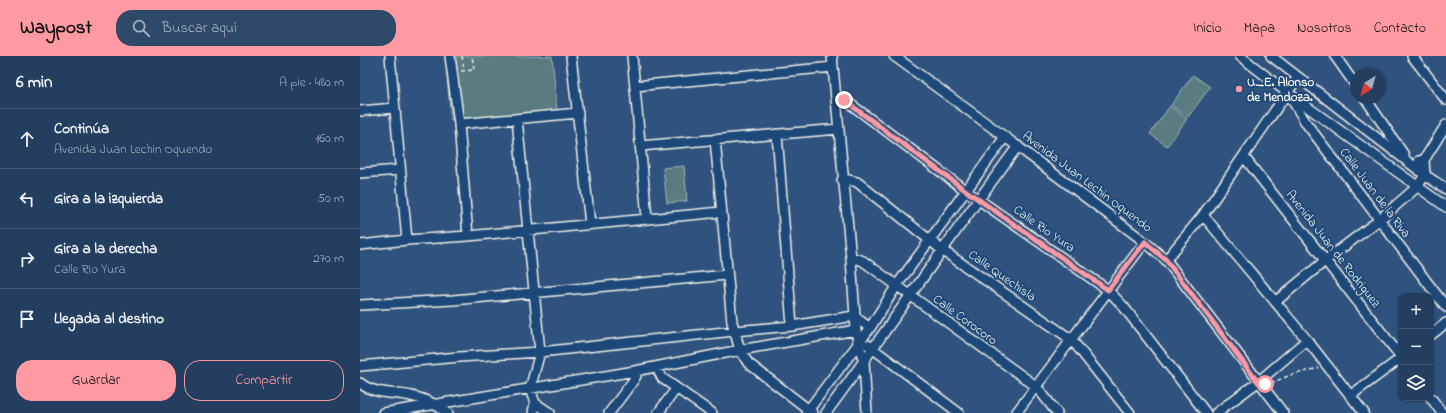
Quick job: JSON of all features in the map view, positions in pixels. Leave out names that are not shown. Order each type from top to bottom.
[{"type":"street","points":[[390,56],[407,240]]},
{"type":"street","points":[[450,56],[460,124],[468,236]]},
{"type":"street","points":[[571,56],[590,224]]},
{"type":"street","points":[[632,56],[647,218]]},
{"type":"street","points":[[832,56],[837,100],[842,180],[851,259],[854,316],[864,361],[867,413]]},
{"type":"street","name":"Avenida Juan Lechin Oquendo","points":[[894,56],[1018,146],[1145,242],[1166,260],[1283,413]]},
{"type":"street","points":[[1240,56],[1288,93],[1446,207]]},
{"type":"street","points":[[1271,56],[1425,175],[1446,189]]},
{"type":"street","points":[[1335,56],[1350,77]]},
{"type":"street","points":[[1412,56],[1446,100]]},
{"type":"street","points":[[635,86],[833,67]]},
{"type":"street","points":[[1166,260],[1203,215],[1298,77]]},
{"type":"street","name":"Calle Juan de la Riva","points":[[1288,93],[1306,123],[1446,307]]},
{"type":"street","name":"Calle Rio Yura","points":[[837,100],[842,99],[849,103],[965,190],[1108,290],[1123,306],[1206,413]]},
{"type":"street","points":[[1369,104],[1409,162]]},
{"type":"street","points":[[360,111],[395,108]]},
{"type":"street","points":[[460,124],[578,113]]},
{"type":"street","points":[[517,119],[540,352],[530,389],[535,403],[533,413]]},
{"type":"street","points":[[1275,302],[1326,260],[1379,220],[1417,187],[1425,175],[1424,160],[1446,125]]},
{"type":"street","points":[[640,146],[839,129]]},
{"type":"street","points":[[777,134],[792,326]]},
{"type":"street","points":[[715,139],[727,275],[734,331],[740,350],[748,363],[810,412],[870,328],[897,285],[1005,137]]},
{"type":"street","points":[[826,413],[978,199],[1018,146]]},
{"type":"street","name":"Avenida Juan de Rodriguez","points":[[1244,157],[1398,354]]},
{"type":"street","points":[[1409,162],[1424,160]]},
{"type":"street","points":[[360,173],[400,170]]},
{"type":"street","name":"Calle Quechisla","points":[[842,180],[857,182],[942,250],[1072,340],[1130,413]]},
{"type":"street","points":[[360,245],[721,212]]},
{"type":"street","points":[[1203,215],[1307,340],[1364,413]]},
{"type":"street","points":[[1016,413],[1145,242]]},
{"type":"street","name":"Calle Corocoro","points":[[851,259],[863,261],[1037,387],[1057,413]]},
{"type":"street","points":[[360,305],[453,300],[727,275]]},
{"type":"street","points":[[360,366],[459,357],[540,352],[792,326],[854,316],[870,328]]},
{"type":"street","points":[[1434,333],[1446,323]]},
{"type":"street","points":[[383,413],[635,372],[740,350],[856,330]]},
{"type":"street","points":[[1216,413],[1258,382],[1307,340]]},
{"type":"street","points":[[860,341],[872,348],[959,413]]},
{"type":"street","points":[[1350,396],[1398,360]]},
{"type":"street","points":[[657,368],[662,378],[712,413]]},
{"type":"street","points":[[609,413],[635,379],[635,372]]},
{"type":"street","points":[[360,383],[377,392],[412,396],[436,404],[448,413]]},
{"type":"street","points":[[658,413],[676,389]]},
{"type":"street","points":[[1433,401],[1442,413]]},
{"type":"street","points":[[535,403],[550,413]]},
{"type":"path","points":[[462,56],[464,71]]},
{"type":"path","points":[[459,71],[474,70],[472,56]]},
{"type":"path","points":[[1258,382],[1268,384],[1291,375],[1327,366]]},
{"type":"green space","points":[[445,56],[552,56],[557,111],[451,120]]},
{"type":"green space","points":[[1193,75],[1210,87],[1188,117],[1171,105]]},
{"type":"green space","points":[[1170,106],[1187,119],[1167,146],[1150,134]]},
{"type":"green space","points":[[684,166],[687,201],[667,203],[663,168]]},
{"type":"place","name":"U_E. Alonso de Mendoza.","points":[[1239,89]]},
{"type":"route","points":[[844,100],[965,190],[1108,290],[1145,242],[1166,260],[1258,382],[1265,384]]}]
